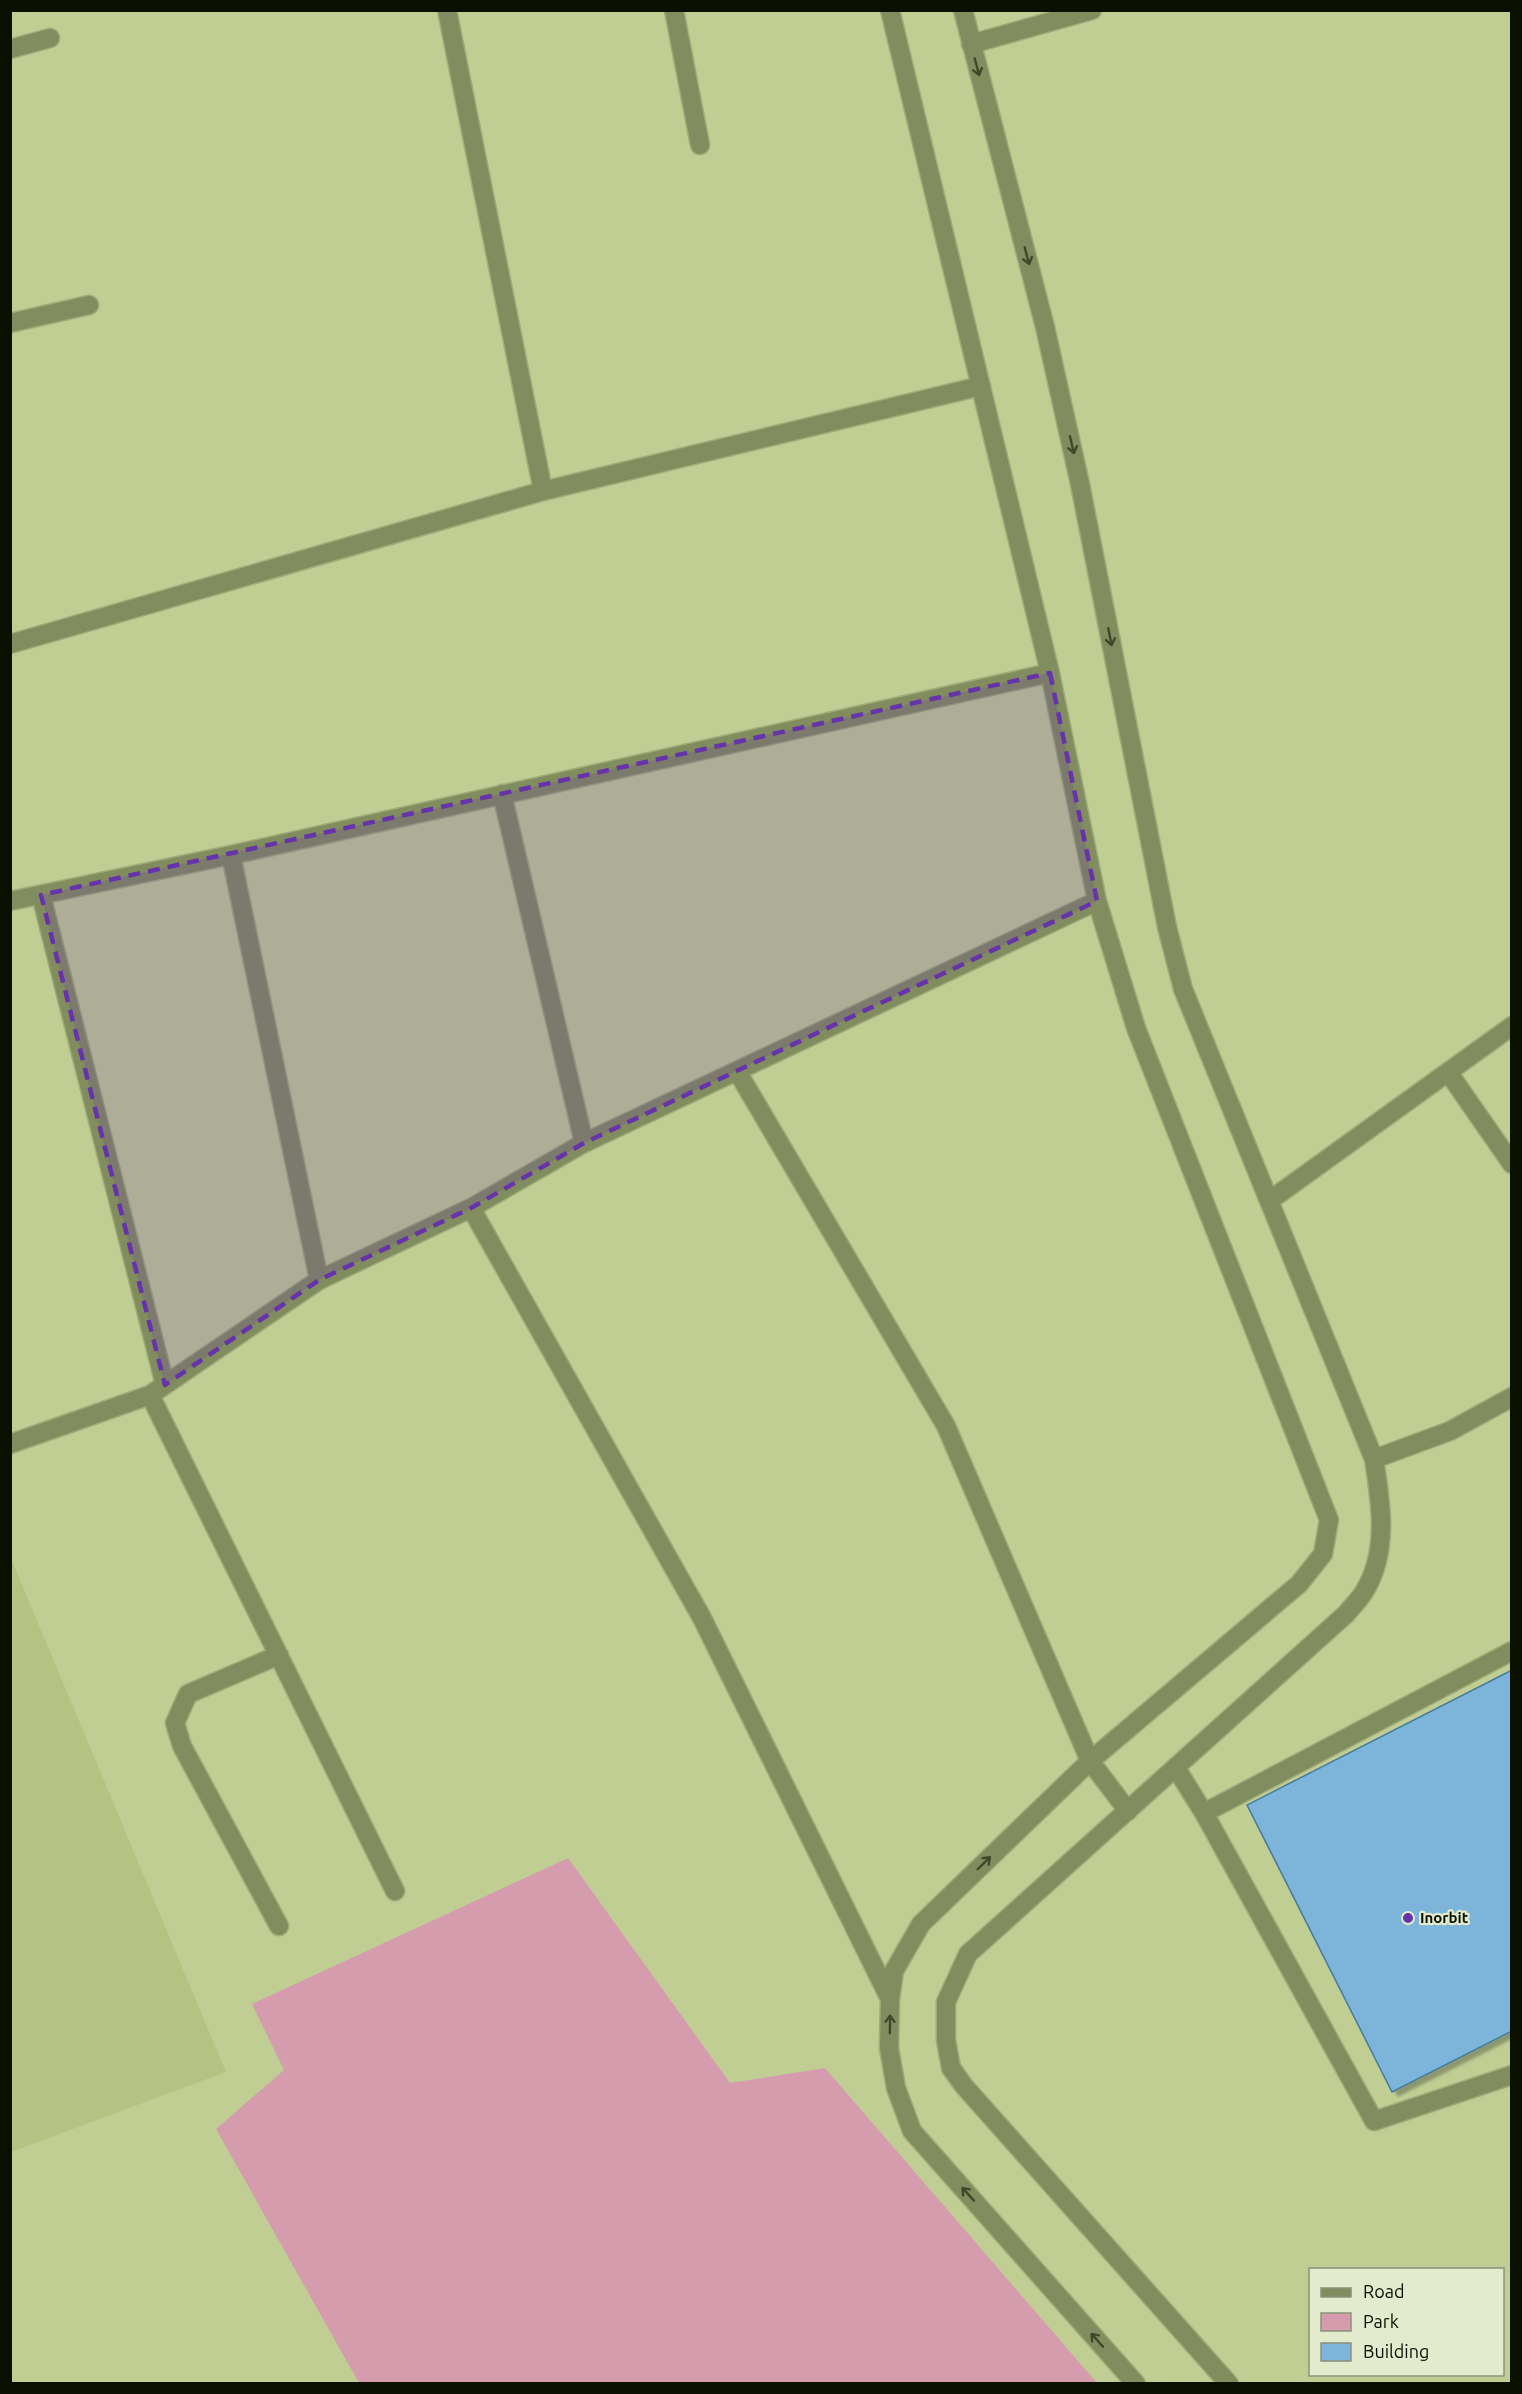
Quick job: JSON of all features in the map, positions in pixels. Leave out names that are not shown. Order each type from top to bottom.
[{"type":"street","points":[[447,10],[543,491]]},
{"type":"street","points":[[674,10],[700,145]]},
{"type":"street","points":[[890,10],[1050,673],[1098,901],[1136,1028],[1329,1520],[1323,1554],[1299,1584],[1090,1761],[921,1924],[894,1971],[890,1999],[889,2048],[896,2088],[912,2131],[1136,2384]]},
{"type":"street","points":[[963,10],[1045,327],[1080,484],[1167,927],[1183,989],[1374,1460],[1380,1503],[1381,1533],[1375,1567],[1364,1592],[1346,1614],[968,1954],[946,2002],[946,2040],[951,2068],[982,2107],[1229,2384]]},
{"type":"street","points":[[971,44],[1092,10]]},
{"type":"street","points":[[10,49],[50,38]]},
{"type":"street","points":[[10,323],[89,305]]},
{"type":"street","points":[[10,644],[543,491],[981,386]]},
{"type":"street","points":[[10,901],[231,855],[1050,673]]},
{"type":"street","points":[[502,794],[584,1143]]},
{"type":"street","points":[[231,855],[319,1281]]},
{"type":"street","points":[[41,895],[158,1390],[279,1655],[395,1891]]},
{"type":"street","points":[[10,1444],[158,1390],[319,1281],[471,1208],[584,1143],[1098,901]]},
{"type":"street","points":[[1269,1201],[1512,1026]]},
{"type":"street","points":[[737,1071],[946,1426],[1090,1761],[1128,1811]]},
{"type":"street","points":[[1448,1072],[1512,1164]]},
{"type":"street","points":[[471,1208],[702,1618],[890,1999]]},
{"type":"street","points":[[1374,1460],[1450,1431],[1512,1397]]},
{"type":"street","points":[[1204,1813],[1512,1651]]},
{"type":"street","points":[[279,1655],[188,1694],[175,1723],[182,1746],[279,1926]]},
{"type":"street","points":[[1176,1768],[1204,1813],[1374,2121],[1512,2075]]},
{"type":"highlighted area","points":[[1050,673],[1097,901],[584,1143],[471,1208],[319,1280],[165,1385],[41,895]]},
{"type":"shaded area","points":[[10,1556],[226,2072],[11,2152],[10,2152]]},
{"type":"green space","points":[[568,1858],[730,2083],[825,2068],[1097,2383],[359,2383],[216,2129],[284,2070],[252,2004]]},
{"type":"building","name":"Inorbit","points":[[1512,1670],[1512,2031],[1392,2092],[1247,1805]]},
{"type":"place","name":"Inorbit","points":[[1408,1918]]}]
